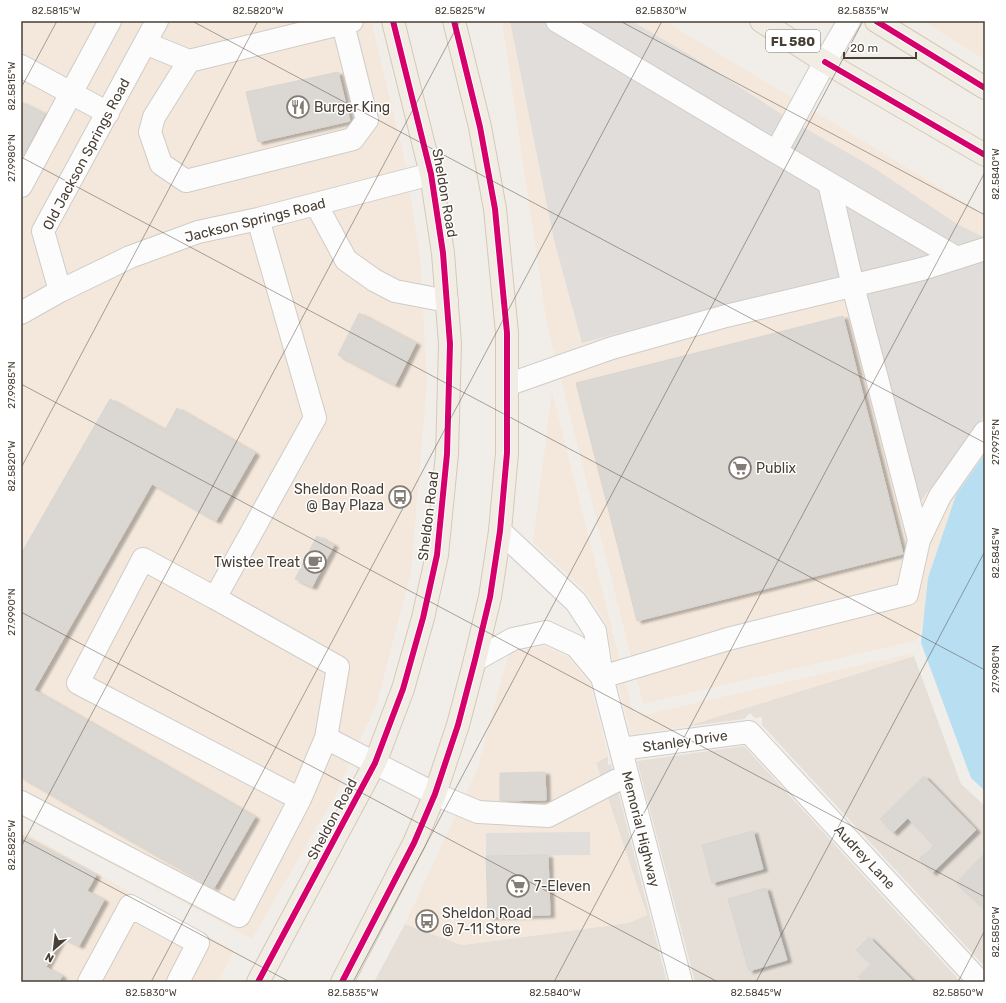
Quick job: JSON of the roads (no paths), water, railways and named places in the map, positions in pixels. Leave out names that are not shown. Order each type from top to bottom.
[{"type":"main road","name":"Sheldon Road","points":[[258,982],[375,763],[403,689],[423,618],[437,555],[447,454],[450,344],[447,301],[443,253],[431,174],[393,21]]},
{"type":"main road","name":"FL 580","points":[[761,21],[825,62],[985,155]]},
{"type":"main road","points":[[876,21],[985,88]]},
{"type":"main road","points":[[342,982],[414,843],[435,794],[458,725],[475,660],[490,597],[500,531],[507,453],[507,333],[495,209],[480,127],[454,22]]},
{"type":"street","points":[[21,186],[110,21]]},
{"type":"street","name":"Old Jackson Springs Road","points":[[60,291],[42,231],[108,113],[157,21]]},
{"type":"street","points":[[557,21],[957,258]]},
{"type":"street","points":[[776,152],[849,21]]},
{"type":"street","points":[[145,43],[189,61],[347,22],[367,120],[353,139],[186,181],[161,164],[150,132],[154,117],[189,61]]},
{"type":"street","points":[[21,66],[108,113]]},
{"type":"street","name":"Jackson Springs Road","points":[[21,313],[60,291],[130,257],[198,232],[258,220],[431,174]]},
{"type":"street","points":[[829,183],[853,286],[919,540]]},
{"type":"street","points":[[316,204],[346,260],[374,280],[395,291],[447,301]]},
{"type":"street","points":[[215,598],[315,418],[258,220]]},
{"type":"street","points":[[507,385],[612,348],[726,316],[922,269],[985,249]]},
{"type":"street","points":[[602,677],[728,639],[907,594],[919,540],[940,496],[985,432]]},
{"type":"street","name":"Memorial Highway","points":[[500,531],[576,602],[595,631],[602,677],[681,982]]},
{"type":"street","points":[[21,802],[239,916],[300,799],[326,738],[338,667],[143,559],[78,683],[300,799]]},
{"type":"street","name":"Memorial Highway","points":[[475,660],[513,639],[546,632],[576,646],[602,677]]},
{"type":"street","name":"Stanley Drive","points":[[621,749],[749,732]]},
{"type":"street","name":"Audrey Lane","points":[[749,732],[980,982]]},
{"type":"street","points":[[326,738],[435,794],[478,812],[548,816],[627,775]]},
{"type":"street","points":[[89,982],[130,906],[198,943],[178,982]]},
{"type":"water","points":[[985,454],[985,791],[971,778],[921,643],[928,578],[956,495]]},
{"type":"place","name":"Burger King","points":[[298,107]]},
{"type":"place","name":"Publix","points":[[740,468]]},
{"type":"place","name":"Sheldon Road @ Bay Plaza","points":[[400,497]]},
{"type":"place","name":"Twistee Treat","points":[[315,562]]},
{"type":"place","name":"7-Eleven","points":[[518,886]]},
{"type":"place","name":"Sheldon Road @ 7-11 Store","points":[[427,921]]}]
